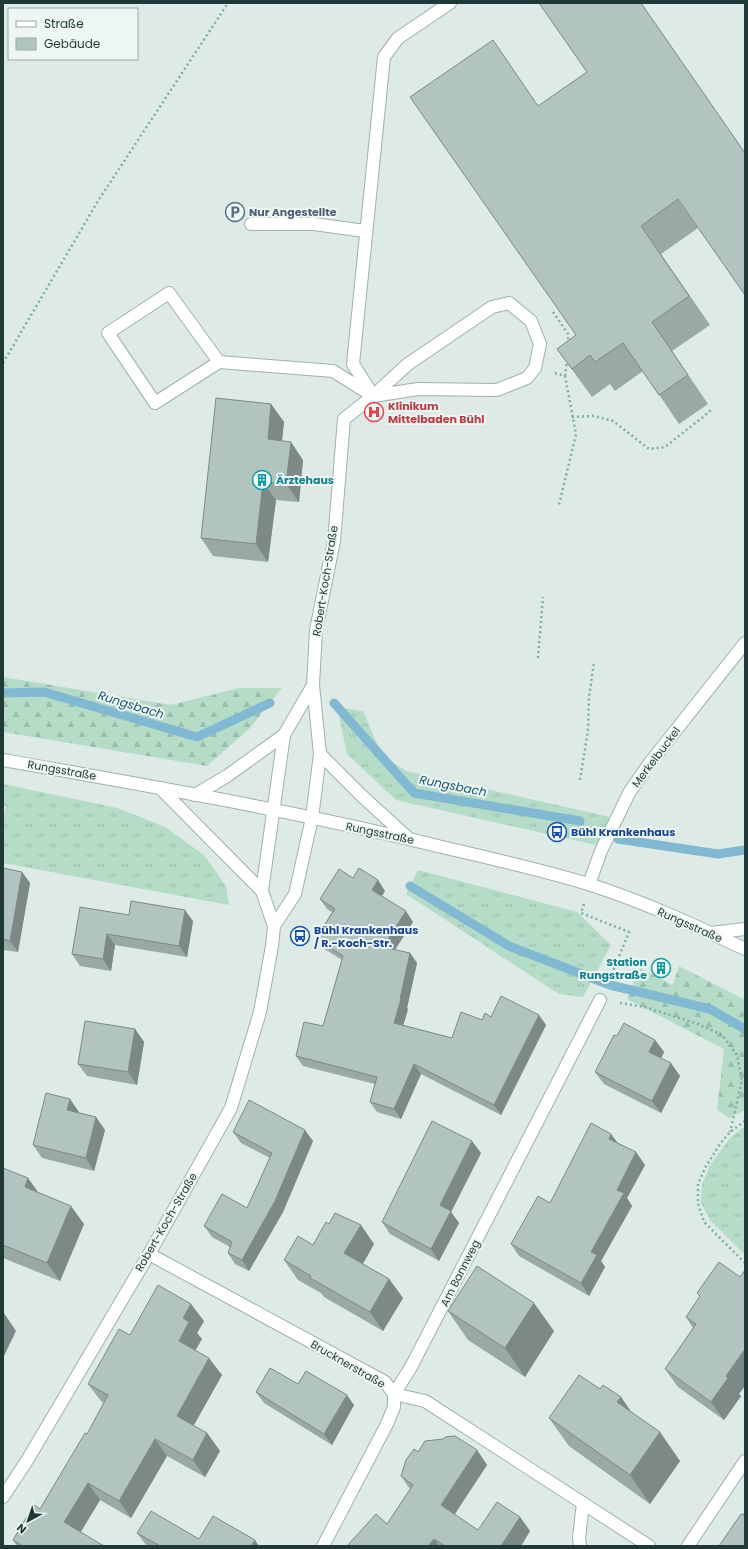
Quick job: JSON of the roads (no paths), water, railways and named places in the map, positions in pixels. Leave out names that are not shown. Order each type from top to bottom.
[{"type":"street","points":[[373,396],[352,364],[384,57],[398,38],[450,3]]},
{"type":"street","points":[[251,224],[314,224],[365,231]]},
{"type":"street","points":[[219,362],[169,293],[108,333],[155,403],[219,362],[333,371],[373,396]]},
{"type":"street","name":"Robert-Koch-Straße","points":[[3,1497],[28,1459],[149,1254],[231,1108],[260,1012],[274,926],[295,894],[312,818],[320,754],[313,684],[316,630],[334,541],[344,420],[408,364],[492,307],[509,303],[531,321],[540,344],[535,368],[527,378],[497,390],[418,389],[373,396]]},
{"type":"street","name":"Merkelbuckel","points":[[589,884],[600,851],[630,793],[649,764],[745,643]]},
{"type":"street","name":"Robert-Koch-Straße","points":[[274,926],[262,891],[272,810],[284,735],[313,684]]},
{"type":"street","points":[[194,795],[227,776],[284,735]]},
{"type":"street","points":[[320,754],[363,797],[409,839]]},
{"type":"street","name":"Rungsstraße","points":[[3,760],[160,788],[312,818],[515,864],[589,884],[642,903],[745,949]]},
{"type":"street","points":[[160,788],[262,891]]},
{"type":"street","points":[[711,933],[745,929]]},
{"type":"street","name":"Am Bannweg","points":[[323,1546],[387,1424],[394,1407],[394,1394],[415,1360],[600,1000]]},
{"type":"street","name":"Brucknerstraße","points":[[149,1254],[385,1382],[394,1394],[425,1401],[649,1546]]},
{"type":"street","points":[[688,1546],[745,1461]]},
{"type":"street","points":[[580,1546],[579,1538],[583,1503]]},
{"type":"waterway","name":"Rungsbach","points":[[3,693],[44,692],[197,737],[270,703]]},
{"type":"waterway","name":"Rungsbach","points":[[334,703],[414,793],[580,821]]},
{"type":"waterway","name":"Rungsbach","points":[[618,839],[718,854],[745,850]]},
{"type":"waterway","points":[[410,886],[509,946],[610,985],[710,1009],[745,1029]]},
{"type":"place","name":"Nur Angestellte","points":[[235,212]]},
{"type":"place","name":"Klinikum Mittelbaden Bühl","points":[[374,412]]},
{"type":"place","name":"Ärztehaus","points":[[262,480]]},
{"type":"place","name":"Bühl Krankenhaus","points":[[557,832]]},
{"type":"place","name":"Bühl Krankenhaus / R.-Koch-Str.","points":[[300,936]]},
{"type":"place","name":"Station Rungstraße","points":[[661,968]]}]
